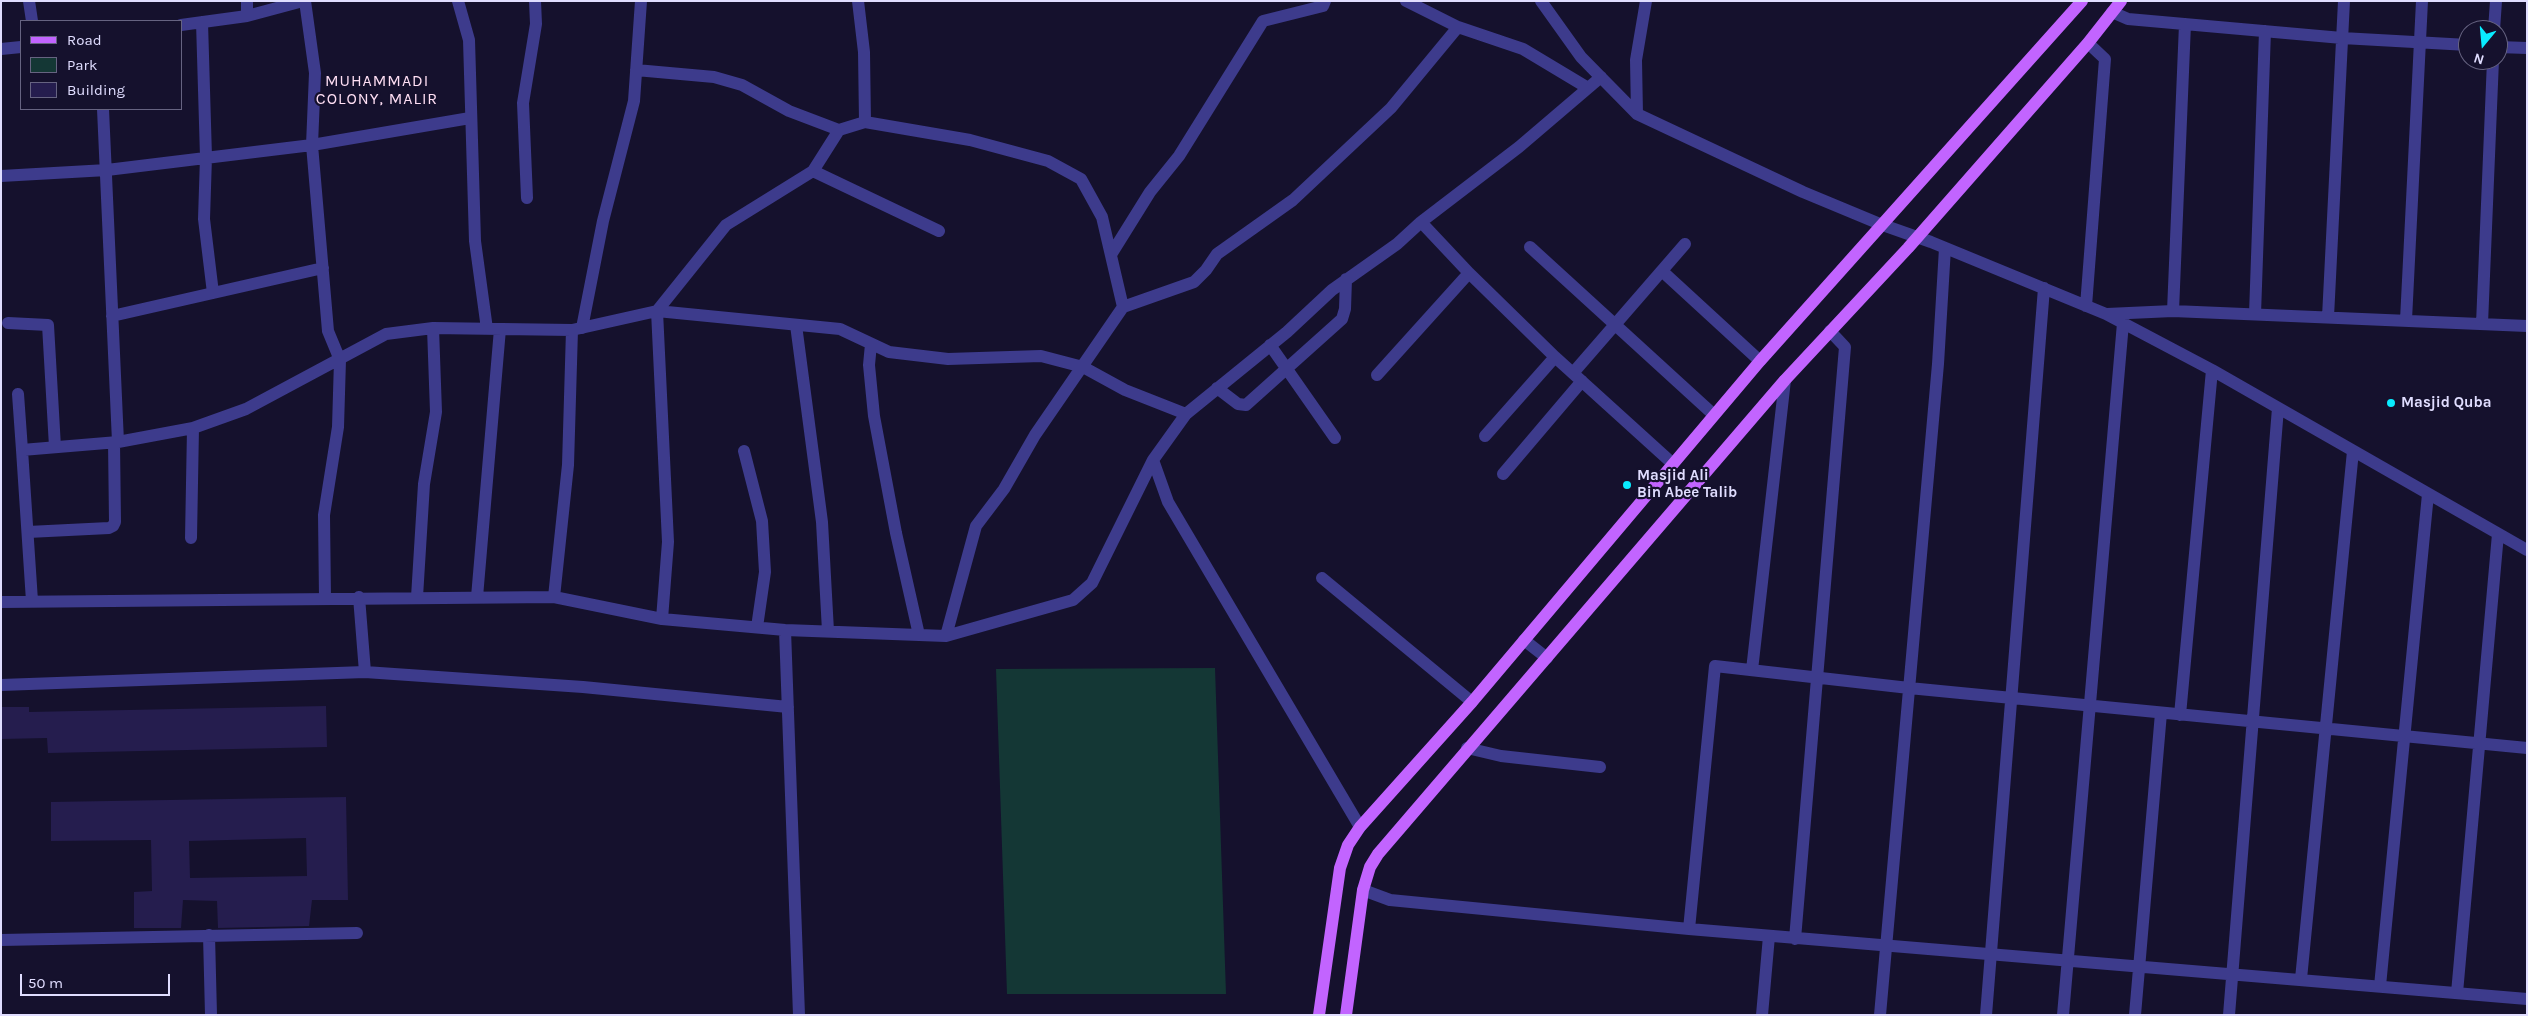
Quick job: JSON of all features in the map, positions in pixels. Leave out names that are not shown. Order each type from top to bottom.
[{"type":"main road","points":[[1319,1015],[1340,868],[1348,845],[1360,827],[1472,702],[1672,463],[1880,224],[2082,1]]},
{"type":"main road","points":[[1346,1015],[1363,890],[1370,867],[1378,854],[1467,748],[1547,658],[1785,380],[1916,237],[2088,43],[2121,1]]},
{"type":"street","points":[[30,1],[32,20]]},
{"type":"street","points":[[247,1],[247,16]]},
{"type":"street","points":[[182,25],[247,16],[304,1],[315,73],[312,145],[328,331],[340,360],[338,427],[324,515],[324,598]]},
{"type":"street","points":[[458,1],[468,40],[475,241],[493,329],[477,597]]},
{"type":"street","points":[[527,198],[523,103],[536,24],[535,1]]},
{"type":"street","points":[[554,597],[568,464],[577,329],[634,101],[641,1]]},
{"type":"street","points":[[858,1],[864,52],[866,122]]},
{"type":"street","points":[[1112,253],[1150,192],[1179,156],[1263,21],[1323,6],[1325,1]]},
{"type":"street","points":[[1406,1],[1458,27],[1523,49],[1588,88]]},
{"type":"street","points":[[1541,1],[1582,57],[1637,114],[1803,192],[2106,314],[2212,370],[2527,550]]},
{"type":"street","points":[[1637,114],[1636,60],[1646,1]]},
{"type":"street","points":[[2328,317],[2344,1]]},
{"type":"street","points":[[2406,320],[2422,1]]},
{"type":"street","points":[[2495,20],[2496,1]]},
{"type":"street","points":[[2112,12],[2128,19],[2265,32],[2458,44]]},
{"type":"street","points":[[202,22],[206,157],[204,219],[213,293]]},
{"type":"street","points":[[2173,311],[2185,24]]},
{"type":"street","points":[[946,636],[976,526],[1004,488],[1035,435],[1123,307],[1194,282],[1206,270],[1216,254],[1292,200],[1391,108],[1458,27]]},
{"type":"street","points":[[2255,314],[2265,32]]},
{"type":"street","points":[[2086,306],[2105,58],[2088,43]]},
{"type":"street","points":[[1,49],[20,46]]},
{"type":"street","points":[[2508,47],[2527,48]]},
{"type":"street","points":[[636,70],[714,77],[742,85],[788,111],[839,130],[866,122],[970,140],[1048,161],[1081,179],[1102,217],[1112,253],[1123,307]]},
{"type":"street","points":[[2482,324],[2493,70]]},
{"type":"street","points":[[1,602],[359,597],[554,597],[662,619],[785,630],[946,636],[1073,600],[1085,591],[1092,582],[1153,460],[1186,414],[1270,345],[1332,290],[1397,244],[1421,222],[1519,147],[1601,77]]},
{"type":"street","points":[[28,532],[109,528],[115,522],[116,442],[107,170],[103,110]]},
{"type":"street","points":[[1,176],[107,170],[312,145],[470,118]]},
{"type":"street","points":[[662,619],[668,542],[657,311],[726,225],[813,171],[839,130]]},
{"type":"street","points":[[813,171],[939,231]]},
{"type":"street","points":[[1421,222],[1469,273],[1555,357],[1672,463]]},
{"type":"street","points":[[1503,474],[1578,377],[1616,324],[1685,244]]},
{"type":"street","points":[[1530,247],[1714,415]]},
{"type":"street","points":[[1880,1015],[1938,364],[1945,248]]},
{"type":"street","points":[[112,316],[323,268]]},
{"type":"street","points":[[1662,271],[1760,362]]},
{"type":"street","points":[[1377,375],[1469,273]]},
{"type":"street","points":[[1217,388],[1238,404],[1246,405],[1342,319],[1345,308],[1346,279]]},
{"type":"street","points":[[1986,1015],[2044,288]]},
{"type":"street","points":[[22,450],[116,442],[194,428],[246,409],[386,334],[433,328],[577,329],[657,311],[840,329],[889,352],[948,359],[1042,356],[1083,367],[1125,390],[1186,414]]},
{"type":"street","points":[[2106,314],[2173,311],[2527,326]]},
{"type":"street","points":[[2063,1015],[2123,323]]},
{"type":"street","points":[[8,324],[48,325],[55,447]]},
{"type":"street","points":[[796,325],[822,522],[828,631]]},
{"type":"street","points":[[417,597],[424,484],[436,412],[433,328]]},
{"type":"street","points":[[1795,939],[1845,347],[1830,331]]},
{"type":"street","points":[[872,344],[869,364],[874,416],[896,533],[919,635]]},
{"type":"street","points":[[1270,345],[1335,438]]},
{"type":"street","points":[[1486,436],[1555,357]]},
{"type":"street","points":[[2180,715],[2212,370]]},
{"type":"street","points":[[1752,670],[1785,380]]},
{"type":"street","points":[[18,394],[32,601]]},
{"type":"street","points":[[2229,1015],[2278,408]]},
{"type":"street","points":[[191,538],[194,428]]},
{"type":"street","points":[[744,451],[762,521],[765,572],[757,627]]},
{"type":"street","points":[[2301,979],[2353,451]]},
{"type":"street","points":[[1153,460],[1168,502],[1360,827]]},
{"type":"street","points":[[2380,986],[2428,494]]},
{"type":"street","points":[[2457,993],[2498,534]]},
{"type":"street","points":[[1322,578],[1472,702]]},
{"type":"street","points":[[359,597],[365,672]]},
{"type":"street","points":[[785,630],[799,1015]]},
{"type":"street","points":[[1524,640],[1547,658]]},
{"type":"street","points":[[1688,929],[1715,666],[1909,688],[2527,748]]},
{"type":"street","points":[[1,684],[365,672],[583,687],[788,707]]},
{"type":"street","points":[[2135,1015],[2162,713]]},
{"type":"street","points":[[1467,748],[1501,756],[1600,767]]},
{"type":"street","points":[[1363,890],[1390,900],[1688,929],[2527,999]]},
{"type":"street","points":[[1,940],[357,933]]},
{"type":"street","points":[[209,935],[212,1015]]},
{"type":"street","points":[[1762,1015],[1769,936]]},
{"type":"green space","points":[[1215,668],[1226,994],[1007,994],[996,669]]},
{"type":"building","points":[[326,706],[327,747],[48,753],[47,738],[1,739],[1,707],[29,707],[29,712]]},
{"type":"building","points":[[346,797],[348,900],[312,900],[309,926],[218,928],[217,901],[183,900],[181,928],[134,928],[134,892],[152,891],[151,840],[51,841],[51,802]],"holes":[[[306,838],[307,876],[190,878],[189,841]]]},
{"type":"place","name":"Masjid Quba","points":[[2391,403]]},
{"type":"place","name":"Masjid Ali Bin Abee Talib","points":[[1627,485]]},
{"type":"district","name":"MUHAMMADI COLONY, MALIR","points":[[377,90]]}]
